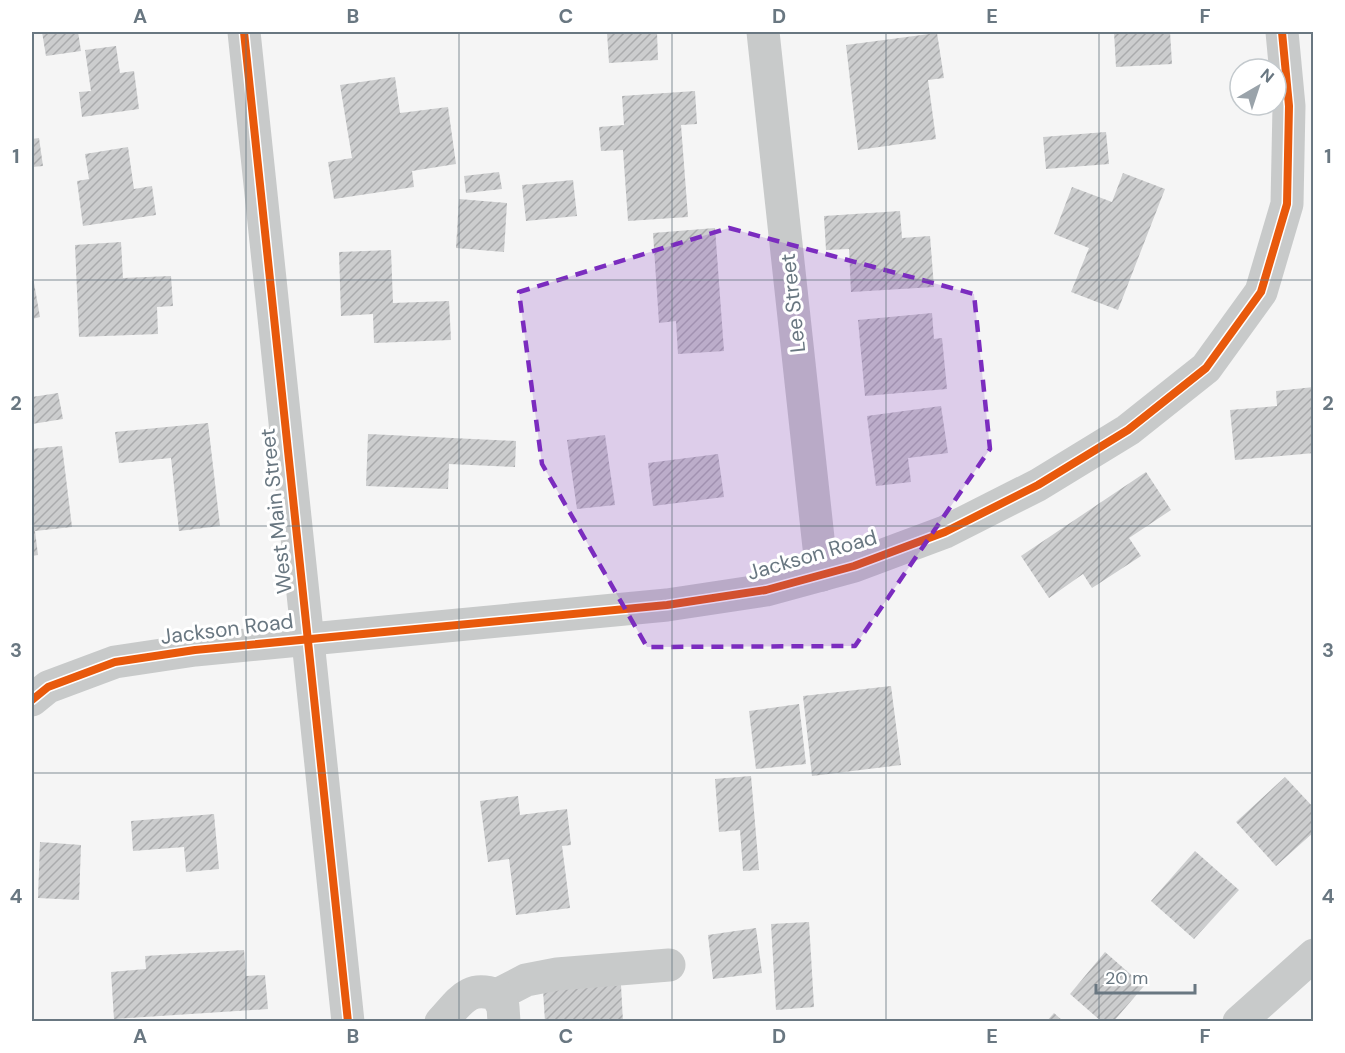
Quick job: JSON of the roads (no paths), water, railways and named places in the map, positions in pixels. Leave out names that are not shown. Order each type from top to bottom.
[{"type":"street","name":"West Main Street","points":[[244,32],[348,1022]]},
{"type":"street","name":"Lee Street","points":[[763,32],[822,575]]},
{"type":"street","name":"Jackson Road","points":[[32,700],[48,687],[115,662],[195,650],[667,605],[766,590],[854,566],[945,532],[1038,485],[1128,429],[1206,368],[1261,292],[1287,204],[1289,106],[1282,32]]},
{"type":"street","points":[[1239,1022],[1314,955]]},
{"type":"street","points":[[441,1022],[473,991],[483,990],[501,1008],[526,980],[557,974],[669,965]]}]
